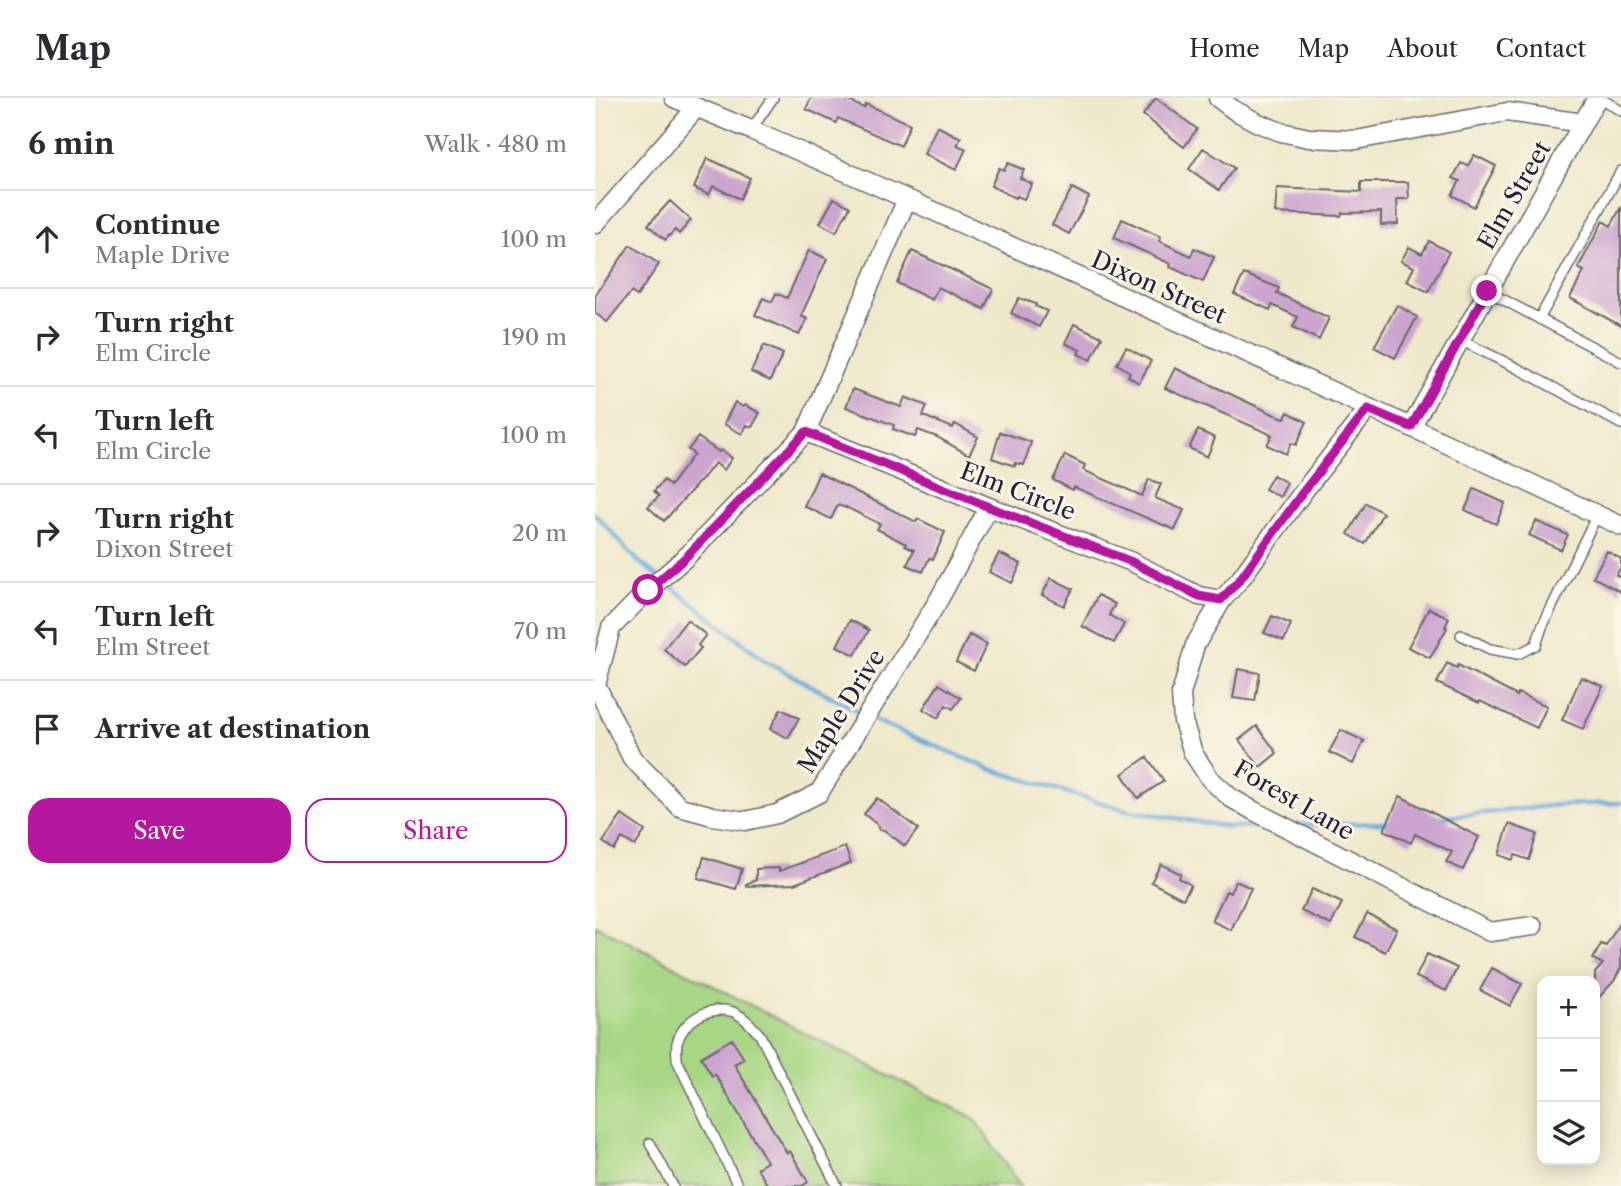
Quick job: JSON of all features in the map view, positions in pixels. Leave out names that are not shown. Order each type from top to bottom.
[{"type":"street","name":"Dixon Street","points":[[674,98],[907,199],[1411,427],[1621,526]]},
{"type":"street","points":[[1218,98],[1258,123],[1281,132],[1309,138],[1356,140],[1508,105],[1583,123]]},
{"type":"street","name":"Elm Street","points":[[1411,427],[1598,98]]},
{"type":"street","points":[[595,224],[696,108]]},
{"type":"street","points":[[806,432],[907,199]]},
{"type":"street","points":[[1221,600],[1241,578],[1303,492],[1368,409]]},
{"type":"street","name":"Maple Drive","points":[[806,432],[685,558],[648,590],[611,628],[596,685],[632,758],[680,807],[745,821],[777,814],[818,793],[938,601],[989,507]]},
{"type":"street","name":"Elm Circle","points":[[806,432],[1132,562],[1199,596],[1221,600]]},
{"type":"street","name":"Forest Lane","points":[[1221,600],[1195,645],[1181,694],[1183,721],[1193,753],[1210,779],[1231,799],[1490,932],[1533,926]]},
{"type":"lane","points":[[751,130],[773,98]]},
{"type":"lane","points":[[1598,98],[1621,111]]},
{"type":"lane","points":[[1539,319],[1621,170]]},
{"type":"lane","points":[[1487,291],[1621,362]]},
{"type":"lane","points":[[1459,340],[1621,424]]},
{"type":"lane","points":[[1461,635],[1490,649],[1518,654],[1536,646],[1542,627],[1597,515]]},
{"type":"lane","points":[[738,1186],[677,1060],[677,1043],[686,1026],[698,1015],[714,1010],[731,1011],[760,1035],[837,1186]]},
{"type":"lane","points":[[650,1143],[673,1186]]},
{"type":"green space","points":[[595,925],[974,1118],[1020,1186],[595,1186]]},
{"type":"building","points":[[811,98],[842,98],[864,108],[866,104],[910,124],[901,146],[838,118],[836,123],[806,109]]},
{"type":"building","points":[[1156,98],[1197,129],[1184,147],[1143,115]]},
{"type":"building","points":[[937,126],[961,138],[957,145],[966,149],[956,170],[924,154]]},
{"type":"building","points":[[1203,148],[1234,168],[1219,190],[1189,169]]},
{"type":"building","points":[[1474,155],[1496,166],[1474,207],[1452,195],[1460,181],[1453,178],[1461,163],[1468,166]]},
{"type":"building","points":[[707,158],[750,178],[740,199],[713,186],[709,195],[694,188]]},
{"type":"building","points":[[1008,163],[1024,170],[1020,178],[1032,184],[1024,199],[1017,196],[1015,198],[991,186],[999,168],[1004,170]]},
{"type":"building","points":[[1361,182],[1408,182],[1409,199],[1397,199],[1398,224],[1381,225],[1381,212],[1342,213],[1341,216],[1275,213],[1277,188],[1361,192]]},
{"type":"building","points":[[1072,188],[1089,197],[1069,234],[1052,225]]},
{"type":"building","points":[[834,198],[850,207],[836,232],[820,223]]},
{"type":"building","points":[[670,201],[691,220],[679,234],[675,230],[665,240],[648,225]]},
{"type":"building","points":[[1621,207],[1621,326],[1570,298],[1584,271],[1578,268],[1603,221],[1611,226]]},
{"type":"building","points":[[1122,219],[1161,237],[1159,241],[1191,256],[1194,248],[1214,257],[1203,282],[1114,238]]},
{"type":"building","points":[[1429,241],[1449,252],[1428,292],[1407,281],[1414,267],[1401,261],[1409,247],[1422,254]]},
{"type":"building","points":[[630,245],[659,264],[637,296],[631,292],[607,322],[595,313],[595,296]]},
{"type":"building","points":[[809,250],[827,259],[801,316],[807,319],[799,335],[755,315],[763,298],[772,302],[776,293],[787,298]]},
{"type":"building","points":[[912,251],[993,289],[984,309],[938,287],[932,300],[897,283]]},
{"type":"building","points":[[1244,274],[1279,288],[1277,293],[1329,318],[1319,340],[1293,327],[1298,317],[1272,305],[1270,310],[1234,294]]},
{"type":"building","points":[[1019,298],[1047,311],[1039,327],[1011,313]]},
{"type":"building","points":[[1397,305],[1417,317],[1395,358],[1374,347]]},
{"type":"building","points":[[1074,324],[1102,337],[1091,360],[1078,354],[1080,350],[1065,343]]},
{"type":"building","points":[[764,345],[783,354],[770,381],[751,372]]},
{"type":"building","points":[[1126,347],[1151,361],[1139,383],[1128,376],[1130,372],[1117,364]]},
{"type":"building","points":[[1175,368],[1275,415],[1285,418],[1288,412],[1307,422],[1296,445],[1291,443],[1286,454],[1267,445],[1272,435],[1165,388]]},
{"type":"building","points":[[853,389],[901,407],[905,397],[927,406],[923,416],[953,428],[955,424],[978,437],[969,455],[918,430],[915,437],[893,429],[894,425],[846,407]]},
{"type":"building","points":[[735,402],[760,413],[752,427],[747,425],[742,434],[724,424]]},
{"type":"building","points":[[1198,430],[1215,438],[1207,457],[1189,448]]},
{"type":"building","points":[[1000,432],[1031,442],[1024,465],[1015,463],[1015,466],[992,458]]},
{"type":"building","points":[[698,437],[732,458],[724,470],[715,463],[664,521],[648,507],[659,496],[654,491],[664,480],[670,486],[694,454],[688,450]]},
{"type":"building","points":[[1065,455],[1085,465],[1083,470],[1142,496],[1149,479],[1161,484],[1155,498],[1184,510],[1175,530],[1053,480]]},
{"type":"building","points":[[819,473],[916,522],[918,519],[945,532],[933,559],[929,558],[923,572],[907,565],[914,550],[877,529],[880,524],[838,505],[831,519],[804,506]]},
{"type":"building","points":[[1273,475],[1287,483],[1280,497],[1265,489]]},
{"type":"building","points":[[1474,489],[1505,503],[1496,524],[1465,510]]},
{"type":"building","points":[[1366,503],[1383,513],[1365,544],[1348,534]]},
{"type":"building","points":[[1536,521],[1568,535],[1561,550],[1529,535]]},
{"type":"building","points":[[1607,551],[1621,559],[1621,567],[1616,575],[1621,578],[1621,592],[1593,577]]},
{"type":"building","points":[[999,553],[1021,564],[1012,583],[989,572]]},
{"type":"building","points":[[1051,578],[1073,589],[1064,606],[1042,595]]},
{"type":"building","points":[[1098,595],[1115,604],[1109,615],[1124,624],[1114,643],[1082,626]]},
{"type":"building","points":[[1429,608],[1449,618],[1445,627],[1447,628],[1430,658],[1408,647]]},
{"type":"building","points":[[1272,616],[1291,624],[1284,641],[1264,633]]},
{"type":"building","points":[[687,620],[706,635],[698,645],[701,648],[685,667],[664,649]]},
{"type":"building","points":[[850,620],[869,630],[855,655],[837,646]]},
{"type":"building","points":[[969,635],[987,644],[974,671],[956,662]]},
{"type":"building","points":[[1447,663],[1457,668],[1458,665],[1517,696],[1518,693],[1547,706],[1537,728],[1437,683]]},
{"type":"building","points":[[1238,669],[1260,673],[1255,701],[1233,698]]},
{"type":"building","points":[[1581,677],[1603,686],[1583,729],[1562,720]]},
{"type":"building","points":[[939,684],[961,698],[953,709],[946,705],[938,718],[923,709]]},
{"type":"building","points":[[781,709],[799,718],[788,738],[770,729]]},
{"type":"building","points":[[1257,726],[1277,753],[1260,767],[1239,740]]},
{"type":"building","points":[[1341,730],[1364,741],[1353,764],[1329,752]]},
{"type":"building","points":[[1147,757],[1164,781],[1138,798],[1122,774]]},
{"type":"building","points":[[1400,796],[1479,837],[1463,870],[1446,862],[1452,852],[1415,834],[1411,843],[1384,830]]},
{"type":"building","points":[[877,798],[918,829],[905,846],[884,830],[879,830],[879,826],[864,814]]},
{"type":"building","points":[[622,815],[645,831],[635,846],[622,838],[614,850],[603,842]]},
{"type":"building","points":[[1509,824],[1537,834],[1529,860],[1515,855],[1513,860],[1499,855]]},
{"type":"building","points":[[845,847],[851,863],[794,884],[746,886],[756,880],[756,869],[779,868],[779,871]]},
{"type":"building","points":[[704,857],[742,869],[736,889],[698,878]]},
{"type":"building","points":[[1161,864],[1181,874],[1179,878],[1191,885],[1183,899],[1151,882]]},
{"type":"building","points":[[1236,881],[1251,888],[1231,930],[1212,921],[1226,891],[1230,893]]},
{"type":"building","points":[[1312,889],[1342,903],[1331,925],[1301,911]]},
{"type":"building","points":[[1367,914],[1397,929],[1385,952],[1355,937]]},
{"type":"building","points":[[1621,920],[1621,968],[1600,996],[1600,976],[1595,976],[1595,973],[1603,964],[1593,959],[1601,944],[1606,946]]},
{"type":"building","points":[[1427,954],[1457,968],[1446,991],[1416,977]]},
{"type":"building","points":[[1492,968],[1522,984],[1510,1006],[1480,990]]},
{"type":"building","points":[[732,1039],[744,1059],[734,1064],[787,1153],[790,1151],[808,1182],[802,1186],[768,1186],[757,1168],[767,1162],[715,1074],[712,1076],[701,1057]]},
{"type":"waterway","points":[[595,514],[638,561],[658,576]]},
{"type":"waterway","points":[[664,581],[766,661],[863,714]]},
{"type":"waterway","points":[[871,719],[990,769],[1125,810],[1229,827],[1268,826]]},
{"type":"waterway","points":[[1437,818],[1558,805],[1621,803]]},
{"type":"waterway","points":[[1297,825],[1390,823]]},
{"type":"route","points":[[648,590],[685,558],[806,432],[1132,562],[1199,596],[1221,600],[1241,578],[1303,492],[1368,409],[1411,427],[1487,291]]}]
